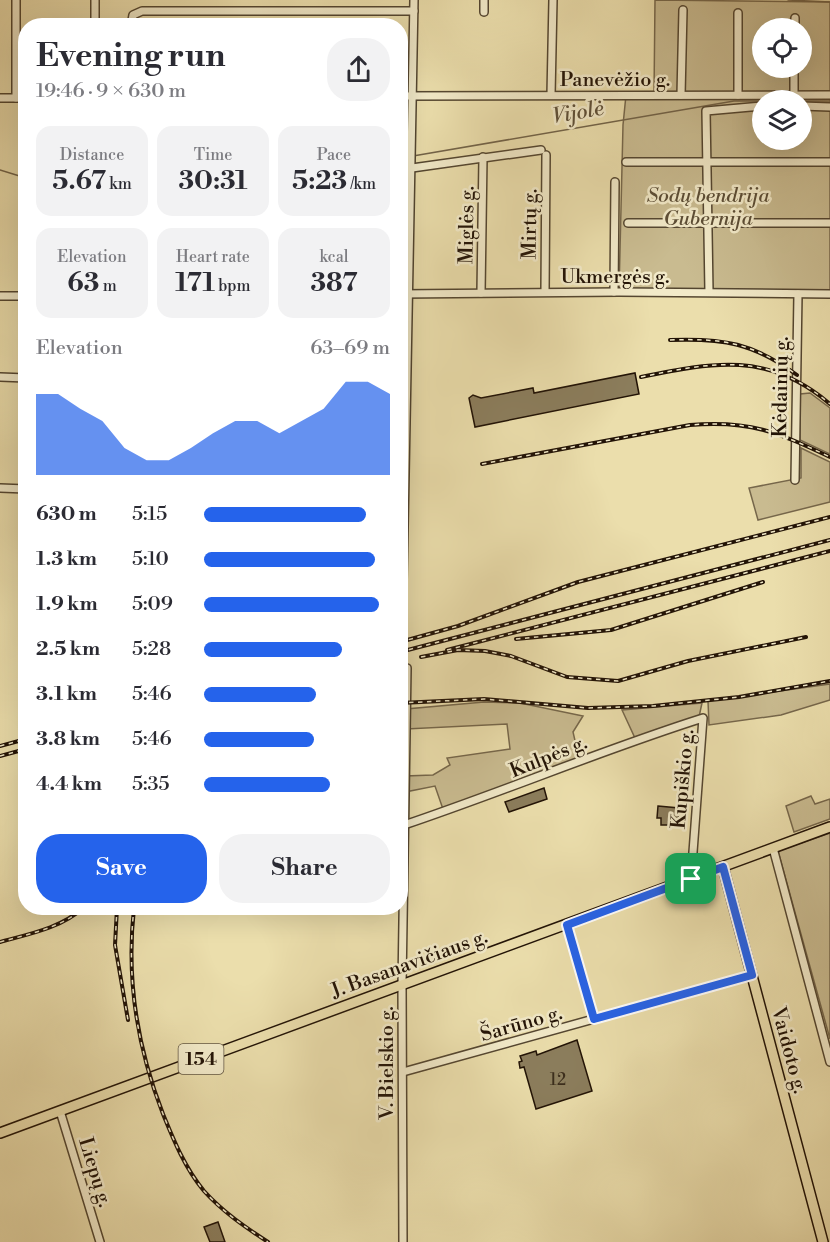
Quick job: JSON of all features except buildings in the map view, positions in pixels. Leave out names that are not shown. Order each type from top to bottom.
[{"type":"main road","name":"J. Basanavičiaus g.","points":[[0,1134],[830,827]]},
{"type":"main road","name":"Vaidoto g.","points":[[723,867],[823,1242]]},
{"type":"street","points":[[0,98],[16,98],[16,0]]},
{"type":"street","points":[[95,0],[95,18]]},
{"type":"street","points":[[408,312],[414,0]]},
{"type":"street","points":[[484,0],[484,12]]},
{"type":"street","points":[[551,95],[553,0]]},
{"type":"street","points":[[681,95],[683,10]]},
{"type":"street","points":[[132,18],[133,15],[142,11],[414,11]]},
{"type":"street","points":[[738,14],[738,95]]},
{"type":"street","name":"Panevėžio g.","points":[[408,96],[752,95]]},
{"type":"street","name":"Panevėžio g.","points":[[812,95],[830,95]]},
{"type":"street","points":[[812,106],[830,107]]},
{"type":"street","points":[[709,292],[706,111],[752,107]]},
{"type":"street","name":"Mirtų g.","points":[[483,158],[541,152],[545,292]]},
{"type":"street","points":[[412,161],[483,158]]},
{"type":"street","name":"Miglės g.","points":[[481,293],[483,158]]},
{"type":"street","points":[[626,162],[830,162]]},
{"type":"street","points":[[614,292],[615,182]]},
{"type":"street","points":[[628,223],[830,223]]},
{"type":"street","name":"Ukmergės g.","points":[[409,294],[545,292],[830,294]]},
{"type":"street","name":"Kėdainių g.","points":[[795,480],[798,294]]},
{"type":"street","points":[[0,296],[18,296]]},
{"type":"street","points":[[0,377],[18,378]]},
{"type":"street","points":[[0,488],[18,489]]},
{"type":"street","name":"Kulpės g.","points":[[408,824],[498,793],[614,747],[703,718]]},
{"type":"street","name":"Kupiškio g.","points":[[691,879],[703,718]]},
{"type":"street","points":[[773,849],[830,1062]]},
{"type":"street","name":"V. Bielskio g.","points":[[403,915],[403,1242]]},
{"type":"street","points":[[567,925],[594,1019]]},
{"type":"street","name":"Šarūno g.","points":[[403,1072],[752,975]]},
{"type":"street","name":"Liepų g.","points":[[60,1111],[100,1242]]},
{"type":"green space","name":"Sodų bendrija Gubernija","points":[[655,0],[830,2],[830,294],[619,292],[623,125],[626,95],[654,95]]},
{"type":"green space","points":[[810,393],[830,408],[830,454],[800,440],[800,394]]},
{"type":"green space","points":[[801,448],[830,462],[830,502],[758,520],[749,488],[801,478]]},
{"type":"green space","points":[[830,684],[830,700],[781,715],[709,725],[708,701]]},
{"type":"green space","points":[[484,702],[520,703],[583,716],[573,732],[579,758],[444,812],[435,786],[408,791],[408,776],[433,775],[450,765],[447,758],[510,749],[507,724],[408,729],[408,709]]},
{"type":"green space","points":[[702,703],[699,717],[635,738],[622,710]]},
{"type":"green space","points":[[811,796],[815,804],[830,799],[830,819],[794,832],[786,806]]},
{"type":"green space","points":[[830,833],[830,1039],[778,851]]},
{"type":"waterway","points":[[788,0],[830,2]]},
{"type":"waterway","name":"Vijolė","points":[[413,156],[734,101],[752,101]]},
{"type":"waterway","name":"Vijolė","points":[[812,101],[830,101]]},
{"type":"waterway","name":"Vijolė","points":[[0,170],[18,176]]},
{"type":"railway","points":[[670,340],[706,340],[752,349],[797,375]]},
{"type":"railway","points":[[641,377],[717,365],[762,368],[785,375],[807,387],[830,404]]},
{"type":"railway","points":[[482,464],[690,425],[711,424],[730,424],[763,430],[830,457]]},
{"type":"railway","points":[[408,640],[458,626],[578,582],[830,517]]},
{"type":"railway","points":[[408,650],[830,540]]},
{"type":"railway","points":[[447,650],[830,551]]},
{"type":"railway","points":[[516,639],[611,630],[763,582]]},
{"type":"railway","points":[[421,657],[458,650],[485,651],[511,656],[567,677],[618,681],[688,661],[806,637]]},
{"type":"railway","points":[[408,703],[484,699],[588,708],[653,706],[739,697],[830,681]]},
{"type":"railway","points":[[0,746],[18,741]]},
{"type":"railway","points":[[0,756],[18,751]]},
{"type":"railway","points":[[0,942],[55,925],[74,915]]},
{"type":"railway","points":[[117,915],[115,945],[128,1020]]},
{"type":"railway","points":[[133,915],[132,961],[136,1013],[146,1064],[163,1114],[186,1164],[204,1191],[243,1225],[268,1242]]},
{"type":"route","points":[[723,867],[752,975],[594,1019],[567,925],[691,879],[723,867]]}]
